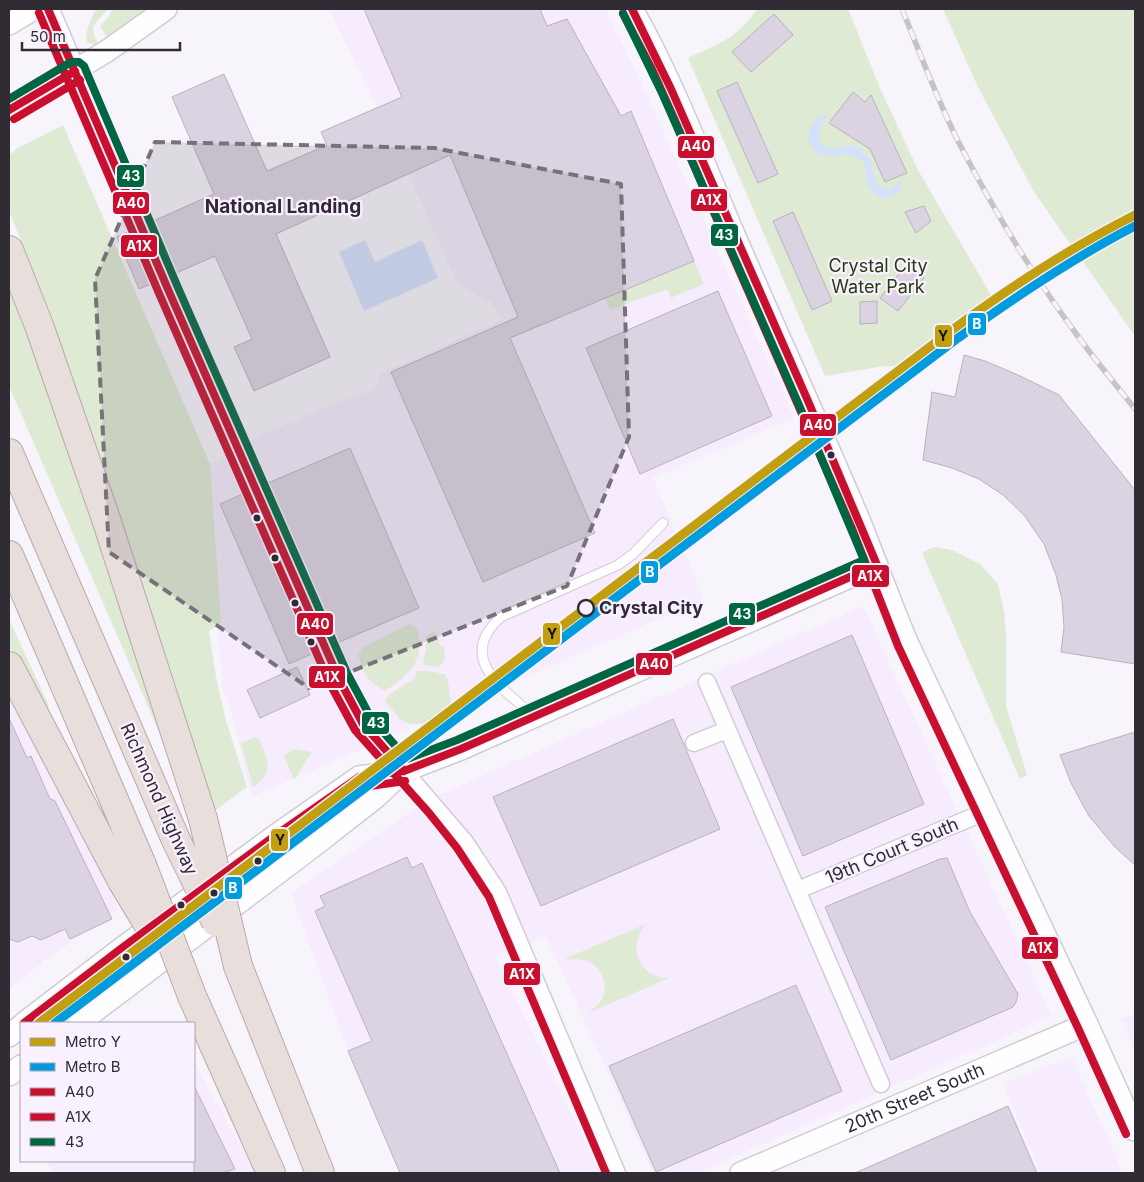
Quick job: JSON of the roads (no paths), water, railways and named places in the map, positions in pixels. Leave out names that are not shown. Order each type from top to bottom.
[{"type":"highway","points":[[9,250],[40,328],[106,519],[203,819],[238,966]]},
{"type":"highway","name":"Richmond Highway","points":[[9,453],[176,840],[238,966],[320,1173]]},
{"type":"highway","points":[[9,555],[132,873]]},
{"type":"highway","points":[[9,666],[132,873],[192,996],[271,1173]]},
{"type":"street","points":[[9,24],[34,9]]},
{"type":"street","points":[[48,9],[141,226]]},
{"type":"street","points":[[9,110],[107,51],[166,9]]},
{"type":"street","points":[[632,9],[672,89],[808,401],[877,565],[890,604],[907,642],[1135,1127]]},
{"type":"street","points":[[163,279],[256,488]]},
{"type":"street","points":[[25,1022],[122,948],[276,835],[359,777],[404,771],[461,749],[877,565]]},
{"type":"street","points":[[326,648],[339,679],[363,724],[465,842],[498,892],[617,1173]]},
{"type":"street","points":[[707,682],[881,1084]]},
{"type":"street","points":[[694,744],[727,730]]},
{"type":"street","points":[[80,1022],[311,848],[375,798],[404,771]]},
{"type":"street","name":"19th Court South","points":[[798,890],[987,811]]},
{"type":"street","name":"20th Street South","points":[[741,1173],[1087,1024]]},
{"type":"street","points":[[9,1036],[20,1027]]},
{"type":"street","points":[[9,1075],[20,1067]]},
{"type":"lane","points":[[534,716],[499,687],[486,669],[482,650],[485,637],[491,626],[501,617],[618,565],[633,554],[662,523]]},
{"type":"water","points":[[819,116],[828,116],[819,134],[820,142],[823,146],[834,148],[852,145],[861,150],[870,161],[874,177],[879,185],[891,189],[902,180],[897,193],[883,198],[870,189],[864,165],[855,156],[848,154],[827,155],[815,151],[810,144],[809,132]]},
{"type":"water","points":[[365,240],[375,262],[422,240],[438,278],[364,311],[339,252]]},
{"type":"tunnel","points":[[141,226],[163,279]]},
{"type":"tunnel","points":[[256,488],[326,648]]},
{"type":"railway","points":[[902,9],[950,125],[999,216],[1060,312],[1135,409]]},
{"type":"metro line","name":"Y","points":[[40,1022],[952,330],[1041,269],[1135,215]]},
{"type":"metro line","name":"B","points":[[56,1022],[958,338],[1089,251],[1135,226]]},
{"type":"place","name":"Crystal City","points":[[586,608]]},
{"type":"district","name":"National Landing","points":[[283,206]]},
{"type":"park label","name":"Crystal City Water Park","points":[[878,276]]}]
